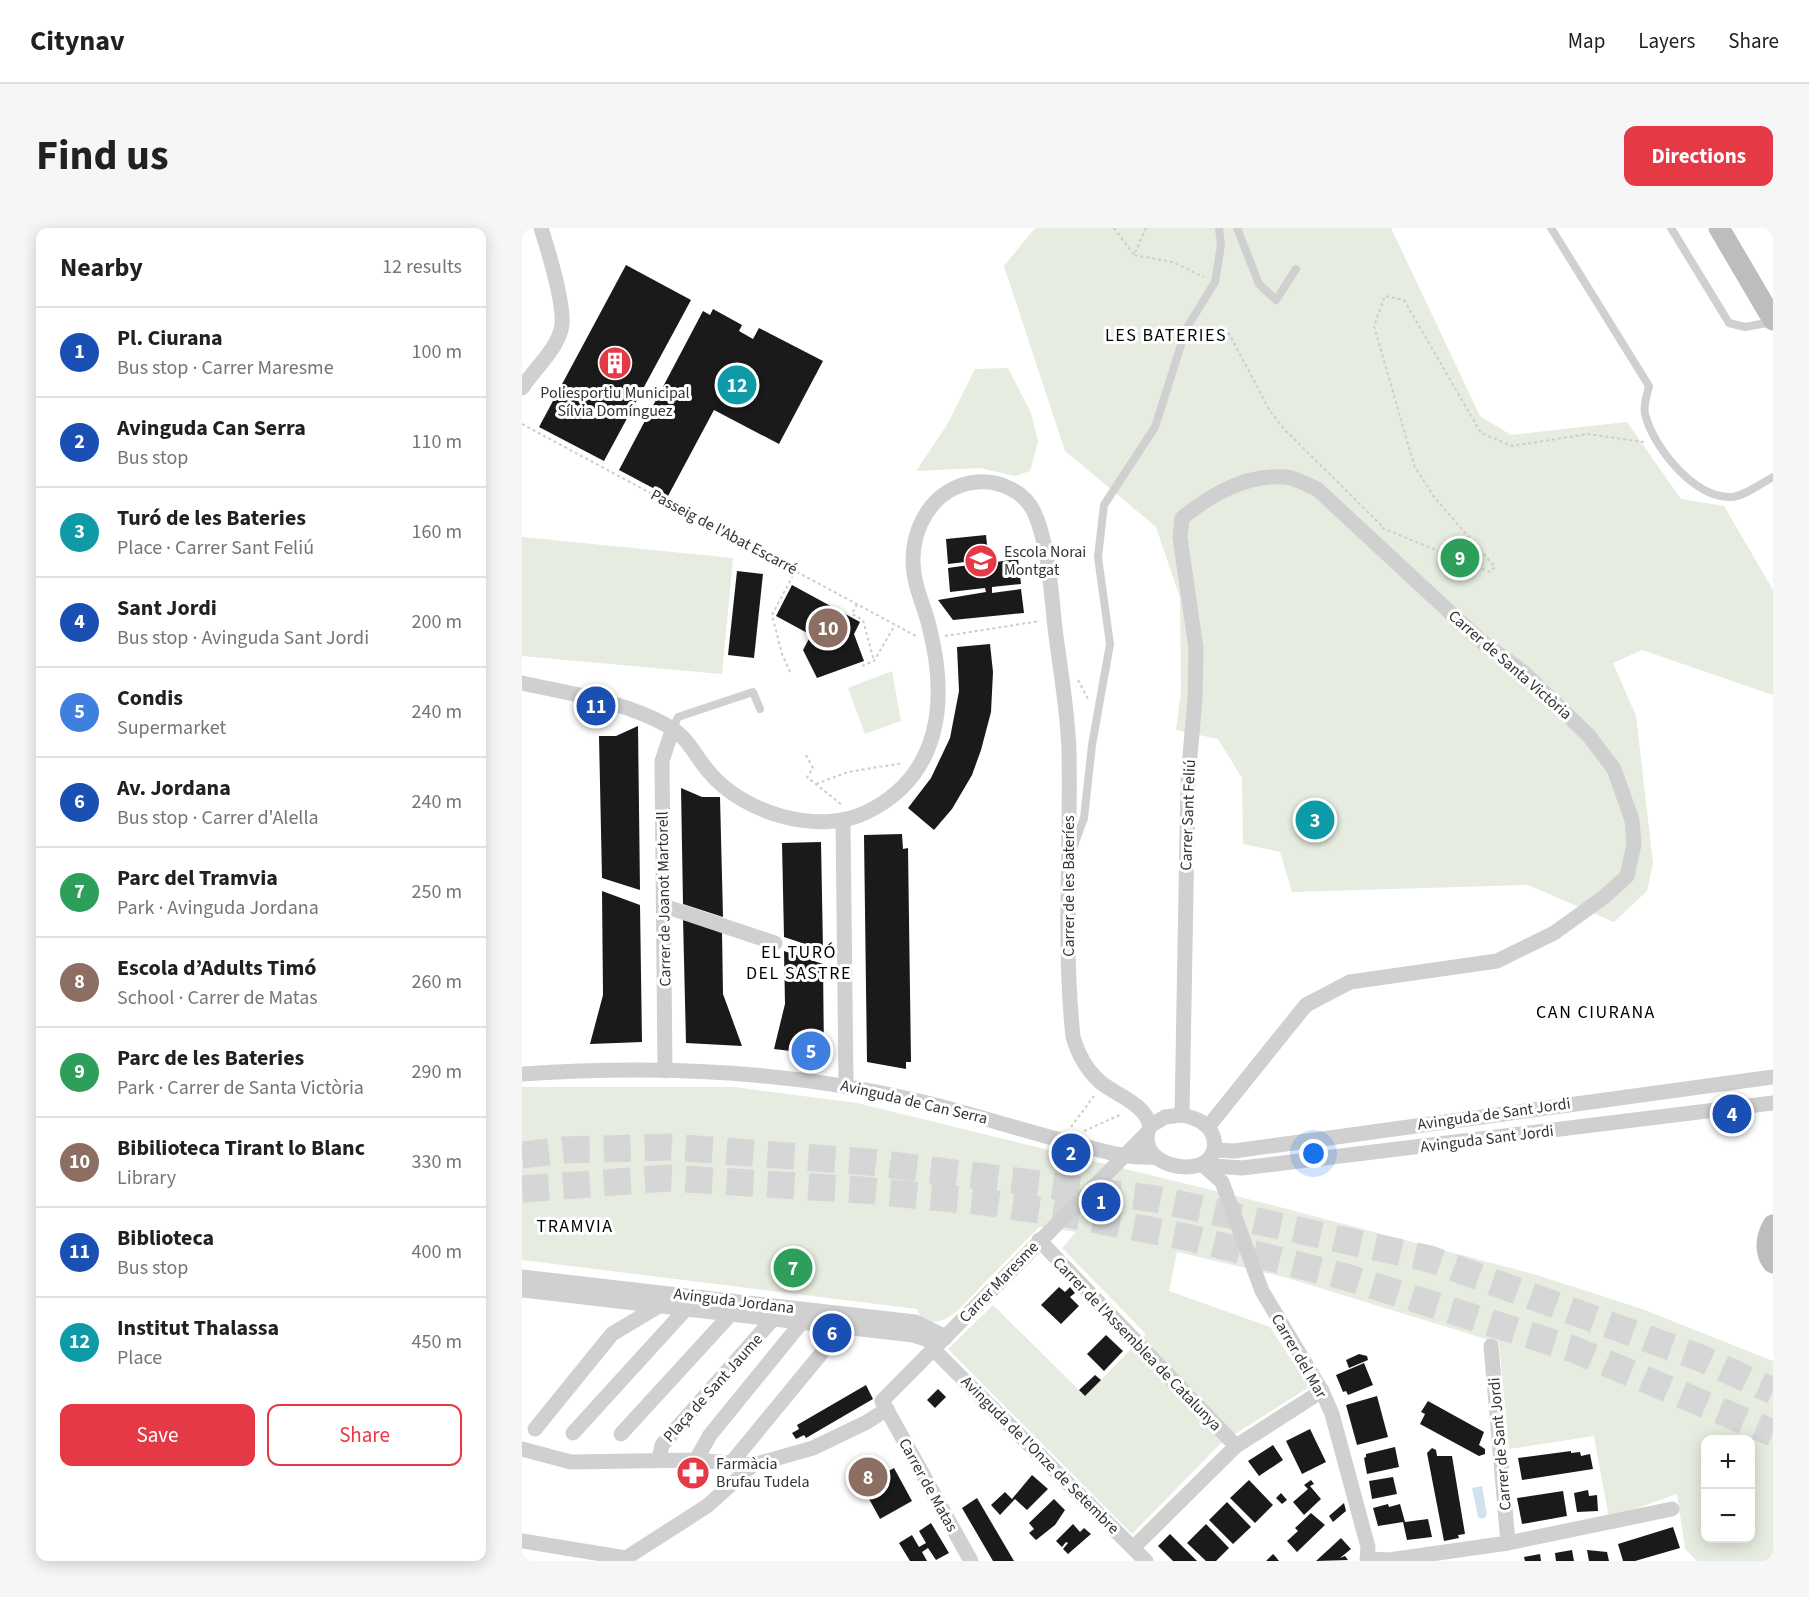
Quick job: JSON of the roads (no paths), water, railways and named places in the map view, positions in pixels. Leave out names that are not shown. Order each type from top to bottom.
[{"type":"street","points":[[522,388],[527,370],[552,347],[562,325],[559,302],[541,228]]},
{"type":"street","points":[[1719,228],[1773,321]]},
{"type":"street","name":"Carrer de Santa Victòria","points":[[1182,518],[1204,500],[1242,481],[1287,477],[1317,489],[1481,641],[1522,671],[1589,736],[1614,769],[1632,820],[1634,844],[1627,876],[1604,897],[1554,933],[1497,961],[1350,982],[1306,1005],[1208,1127]]},
{"type":"street","name":"Carrer de les Bateríes","points":[[850,819],[891,798],[913,775],[937,726],[939,684],[935,657],[929,626],[914,576],[912,554],[918,527],[930,508],[949,489],[964,483],[991,480],[1018,492],[1034,511],[1047,562],[1069,749],[1068,864],[1073,1037],[1083,1062],[1101,1083],[1145,1113],[1149,1130]]},
{"type":"street","name":"Carrer Sant Feliú","points":[[1182,518],[1180,538],[1196,648],[1188,779],[1182,1115]]},
{"type":"street","points":[[522,683],[626,709],[673,728],[684,737],[710,774],[736,797],[793,819],[850,819],[844,961],[846,1085]]},
{"type":"street","name":"Carrer de Joanot Martorell","points":[[665,1071],[662,761],[673,728]]},
{"type":"street","points":[[664,906],[775,943]]},
{"type":"street","points":[[522,1069],[544,1073]]},
{"type":"street","name":"Avinguda de Can Serra","points":[[522,1074],[665,1071],[772,1075],[846,1085],[920,1101],[1121,1157]]},
{"type":"street","name":"Avinguda de Sant Jordi","points":[[1214,1150],[1234,1151],[1773,1077]]},
{"type":"street","name":"Avinguda Sant Jordi","points":[[1201,1165],[1242,1168],[1773,1103]]},
{"type":"street","points":[[1121,1157],[1156,1157],[1176,1166],[1201,1165],[1208,1161],[1214,1150],[1214,1140],[1208,1127],[1199,1120],[1182,1115],[1165,1117],[1149,1130],[1148,1145],[1156,1157]]},
{"type":"street","name":"Carrer Maresme","points":[[887,1408],[882,1401],[1149,1130]]},
{"type":"street","name":"Carrer del Mar","points":[[1201,1165],[1222,1182],[1262,1292],[1322,1391],[1344,1458],[1368,1547],[1367,1560]]},
{"type":"street","points":[[1773,1225],[1767,1241],[1767,1251],[1773,1263]]},
{"type":"street","name":"Carrer de l'Assemblea de Catalunya","points":[[1039,1240],[1236,1446]]},
{"type":"street","name":"Avinguda Jordana","points":[[522,1277],[915,1322],[946,1337]]},
{"type":"street","name":"Avinguda Jordana","points":[[522,1290],[913,1335],[928,1340],[946,1337]]},
{"type":"street","points":[[535,1429],[612,1334],[659,1306]]},
{"type":"street","points":[[573,1433],[686,1309]]},
{"type":"street","points":[[621,1434],[731,1314]]},
{"type":"street","name":"Plaça de Sant Jaume","points":[[659,1459],[662,1445],[773,1319]]},
{"type":"street","name":"Plaça de Sant Jaume","points":[[696,1460],[710,1435],[802,1322]]},
{"type":"street","points":[[732,1462],[843,1327]]},
{"type":"street","name":"Carrer de Sant Jordi","points":[[1491,1346],[1508,1543]]},
{"type":"street","name":"Avinguda de l'Onze de Setembre","points":[[934,1350],[1146,1561]]},
{"type":"street","points":[[1133,1548],[1236,1446],[1322,1391]]},
{"type":"street","points":[[522,1449],[571,1462],[659,1459],[753,1465],[813,1448],[867,1422],[887,1408]]},
{"type":"street","name":"Carrer de Matas","points":[[887,1408],[971,1561]]},
{"type":"street","points":[[522,1541],[628,1560],[707,1506],[753,1465]]},
{"type":"street","points":[[1367,1560],[1389,1560],[1508,1543],[1672,1509]]},
{"type":"lane","points":[[1068,864],[1084,818],[1092,745],[1110,644],[1098,557],[1104,505],[1155,426],[1186,328],[1215,282],[1221,245],[1219,228]]},
{"type":"lane","points":[[1237,228],[1259,284],[1276,300],[1296,269]]},
{"type":"lane","points":[[1551,228],[1649,387],[1644,411],[1660,444],[1680,473],[1710,492],[1732,497],[1773,477]]},
{"type":"lane","points":[[1671,228],[1729,323],[1745,327],[1773,321]]},
{"type":"lane","points":[[673,728],[678,717],[726,704],[753,692],[760,709]]},
{"type":"water","points":[[1482,1486],[1487,1515],[1483,1519],[1478,1517],[1472,1488]]},
{"type":"tunnel","points":[[522,1155],[564,1150],[671,1147],[869,1162],[1156,1199],[1430,1259],[1703,1359],[1773,1391]]},
{"type":"tunnel","points":[[522,1189],[669,1178],[862,1190],[983,1202],[1065,1214],[1191,1238],[1346,1277],[1573,1349],[1773,1433]]},
{"type":"place","name":"Poliesportiu Municipal Sílvia Domínguez","points":[[615,363]]},
{"type":"place","name":"Institut Thalassa","points":[[737,385]]},
{"type":"place","name":"Parc de les Bateries","points":[[1460,558]]},
{"type":"place","name":"Escola Norai Montgat","points":[[981,561]]},
{"type":"place","name":"Bibilioteca Tirant lo Blanc","points":[[828,628]]},
{"type":"place","name":"Biblioteca","points":[[596,706]]},
{"type":"place","name":"Turó de les Bateries","points":[[1315,820]]},
{"type":"place","name":"Condis","points":[[811,1051]]},
{"type":"place","name":"Sant Jordi","points":[[1732,1114]]},
{"type":"place","name":"Avinguda Can Serra","points":[[1071,1153]]},
{"type":"place","name":"Pl. Ciurana","points":[[1101,1202]]},
{"type":"place","name":"Parc del Tramvia","points":[[793,1268]]},
{"type":"place","name":"Av. Jordana","points":[[832,1333]]},
{"type":"place","name":"Farmàcia Brufau Tudela","points":[[693,1473]]},
{"type":"place","name":"Escola d’Adults Timó","points":[[868,1477]]},
{"type":"district","name":"LES BATERIES","points":[[1166,335]]},
{"type":"district","name":"EL TURÓ DEL SASTRE","points":[[799,962]]},
{"type":"district","name":"CAN CIURANA","points":[[1596,1012]]},
{"type":"district","name":"TRAMVIA","points":[[575,1226]]}]
